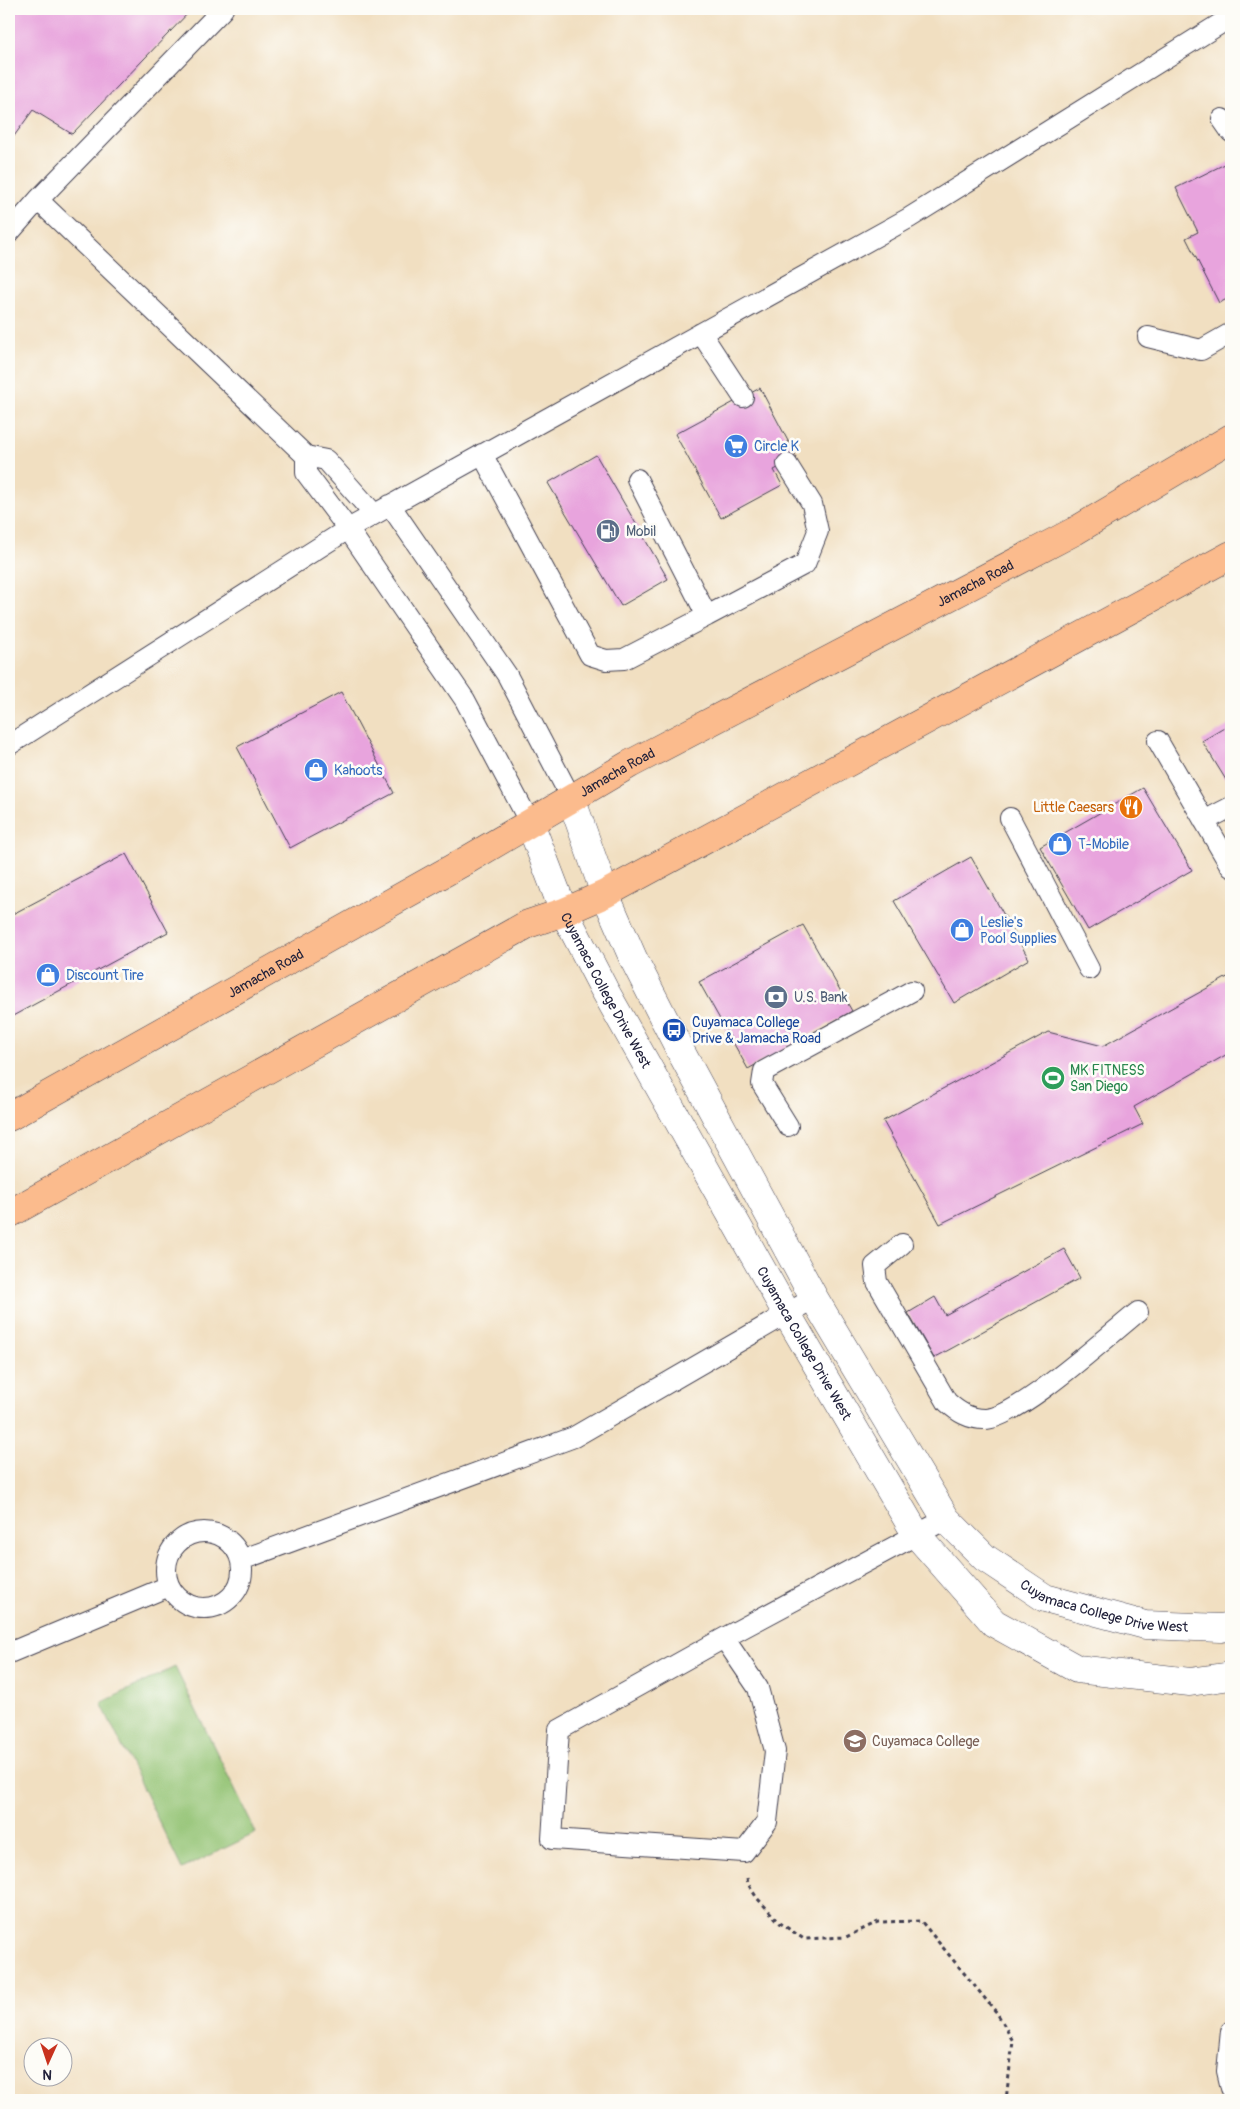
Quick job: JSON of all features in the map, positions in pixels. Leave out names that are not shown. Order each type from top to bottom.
[{"type":"main road","name":"Jamacha Road","points":[[9,1117],[467,860],[638,759],[1075,531],[1231,438]]},
{"type":"main road","points":[[9,1214],[528,924],[564,912],[605,894],[1231,555]]},
{"type":"street","name":"Cuyamaca College Drive West","points":[[571,798],[605,894],[633,958],[681,1052],[814,1298],[946,1519],[985,1558],[1045,1598],[1144,1625],[1221,1628],[1231,1626]]},
{"type":"street","name":"Cuyamaca College Drive West","points":[[530,823],[564,912],[604,989],[787,1314],[916,1534],[994,1623],[1077,1669],[1190,1682],[1231,1676]]},
{"type":"lane","points":[[9,233],[38,200],[223,9]]},
{"type":"lane","points":[[9,746],[348,529],[909,218],[1231,16]]},
{"type":"lane","points":[[38,200],[306,456],[326,460],[382,510],[507,674],[571,798]]},
{"type":"lane","points":[[702,333],[743,398]]},
{"type":"lane","points":[[1148,337],[1201,350],[1231,333]]},
{"type":"lane","points":[[482,454],[590,654],[606,660],[624,658],[805,564],[818,531],[812,504],[787,464]]},
{"type":"lane","points":[[306,456],[306,473],[348,529],[465,700],[530,823]]},
{"type":"lane","points":[[637,479],[707,616]]},
{"type":"lane","points":[[1158,741],[1231,866]]},
{"type":"lane","points":[[1204,821],[1231,806]]},
{"type":"lane","points":[[1010,818],[1089,969]]},
{"type":"lane","points":[[788,1126],[762,1084],[764,1071],[912,991]]},
{"type":"lane","points":[[902,1244],[875,1266],[877,1282],[947,1402],[959,1414],[985,1419],[1008,1412],[1044,1388],[1138,1312]]},
{"type":"lane","points":[[241,1560],[574,1437],[814,1298]]},
{"type":"lane","points":[[724,1638],[758,1688],[775,1751],[767,1822],[744,1852],[552,1839],[559,1730],[724,1638],[946,1519]]},
{"type":"lane","points":[[208,1532],[224,1538],[235,1548],[241,1560],[241,1583],[227,1601],[220,1604],[206,1609],[184,1604],[169,1586],[167,1558],[176,1544],[191,1534],[208,1532]]},
{"type":"lane","points":[[9,1653],[169,1586]]},
{"type":"lane","points":[[1231,2031],[1227,2071],[1231,2088]]},
{"type":"path","points":[[744,1852],[748,1884],[757,1898],[780,1923],[804,1939],[846,1936],[878,1922],[921,1921],[997,2013],[1013,2041],[1006,2100]]},
{"type":"green space","points":[[175,1667],[256,1833],[182,1869],[101,1703]]},
{"type":"building","points":[[9,9],[192,9],[72,134],[33,110],[9,143]]},
{"type":"building","points":[[1231,161],[1231,297],[1219,303],[1186,238],[1198,232],[1176,188]]},
{"type":"building","name":"Circle K","points":[[760,388],[797,458],[774,470],[782,485],[721,518],[675,434]]},
{"type":"building","name":"Mobil","points":[[596,455],[668,579],[621,606],[548,483]]},
{"type":"building","name":"Kahoots","points":[[341,692],[394,793],[290,848],[237,747]]},
{"type":"building","points":[[1231,724],[1231,788],[1202,741]]},
{"type":"building","points":[[1143,788],[1192,870],[1088,930],[1040,847]]},
{"type":"building","name":"Discount Tire","points":[[126,854],[168,932],[9,1018],[9,916]]},
{"type":"building","name":"Leslie's Pool Supplies","points":[[971,857],[1029,959],[954,1003],[894,901]]},
{"type":"building","name":"U.S. Bank","points":[[803,925],[852,1011],[748,1069],[699,982]]},
{"type":"building","points":[[1231,975],[1231,1052],[1134,1107],[1143,1124],[940,1224],[883,1121],[1048,1032],[1103,1046]]},
{"type":"building","points":[[1064,1249],[1080,1278],[934,1358],[908,1313],[935,1297],[945,1315]]},
{"type":"place","name":"Circle K","points":[[736,446]]},
{"type":"place","name":"Mobil","points":[[608,531]]},
{"type":"place","name":"Kahoots","points":[[316,770]]},
{"type":"place","name":"Little Caesars","points":[[1131,807]]},
{"type":"place","name":"T-Mobile","points":[[1060,844]]},
{"type":"place","name":"Leslie's Pool Supplies","points":[[962,930]]},
{"type":"place","name":"Discount Tire","points":[[48,975]]},
{"type":"place","name":"U.S. Bank","points":[[776,997]]},
{"type":"place","name":"Cuyamaca College Drive & Jamacha Road","points":[[674,1030]]},
{"type":"place","name":"MK FITNESS San Diego","points":[[1053,1078]]},
{"type":"place","name":"Cuyamaca College","points":[[855,1741]]}]
